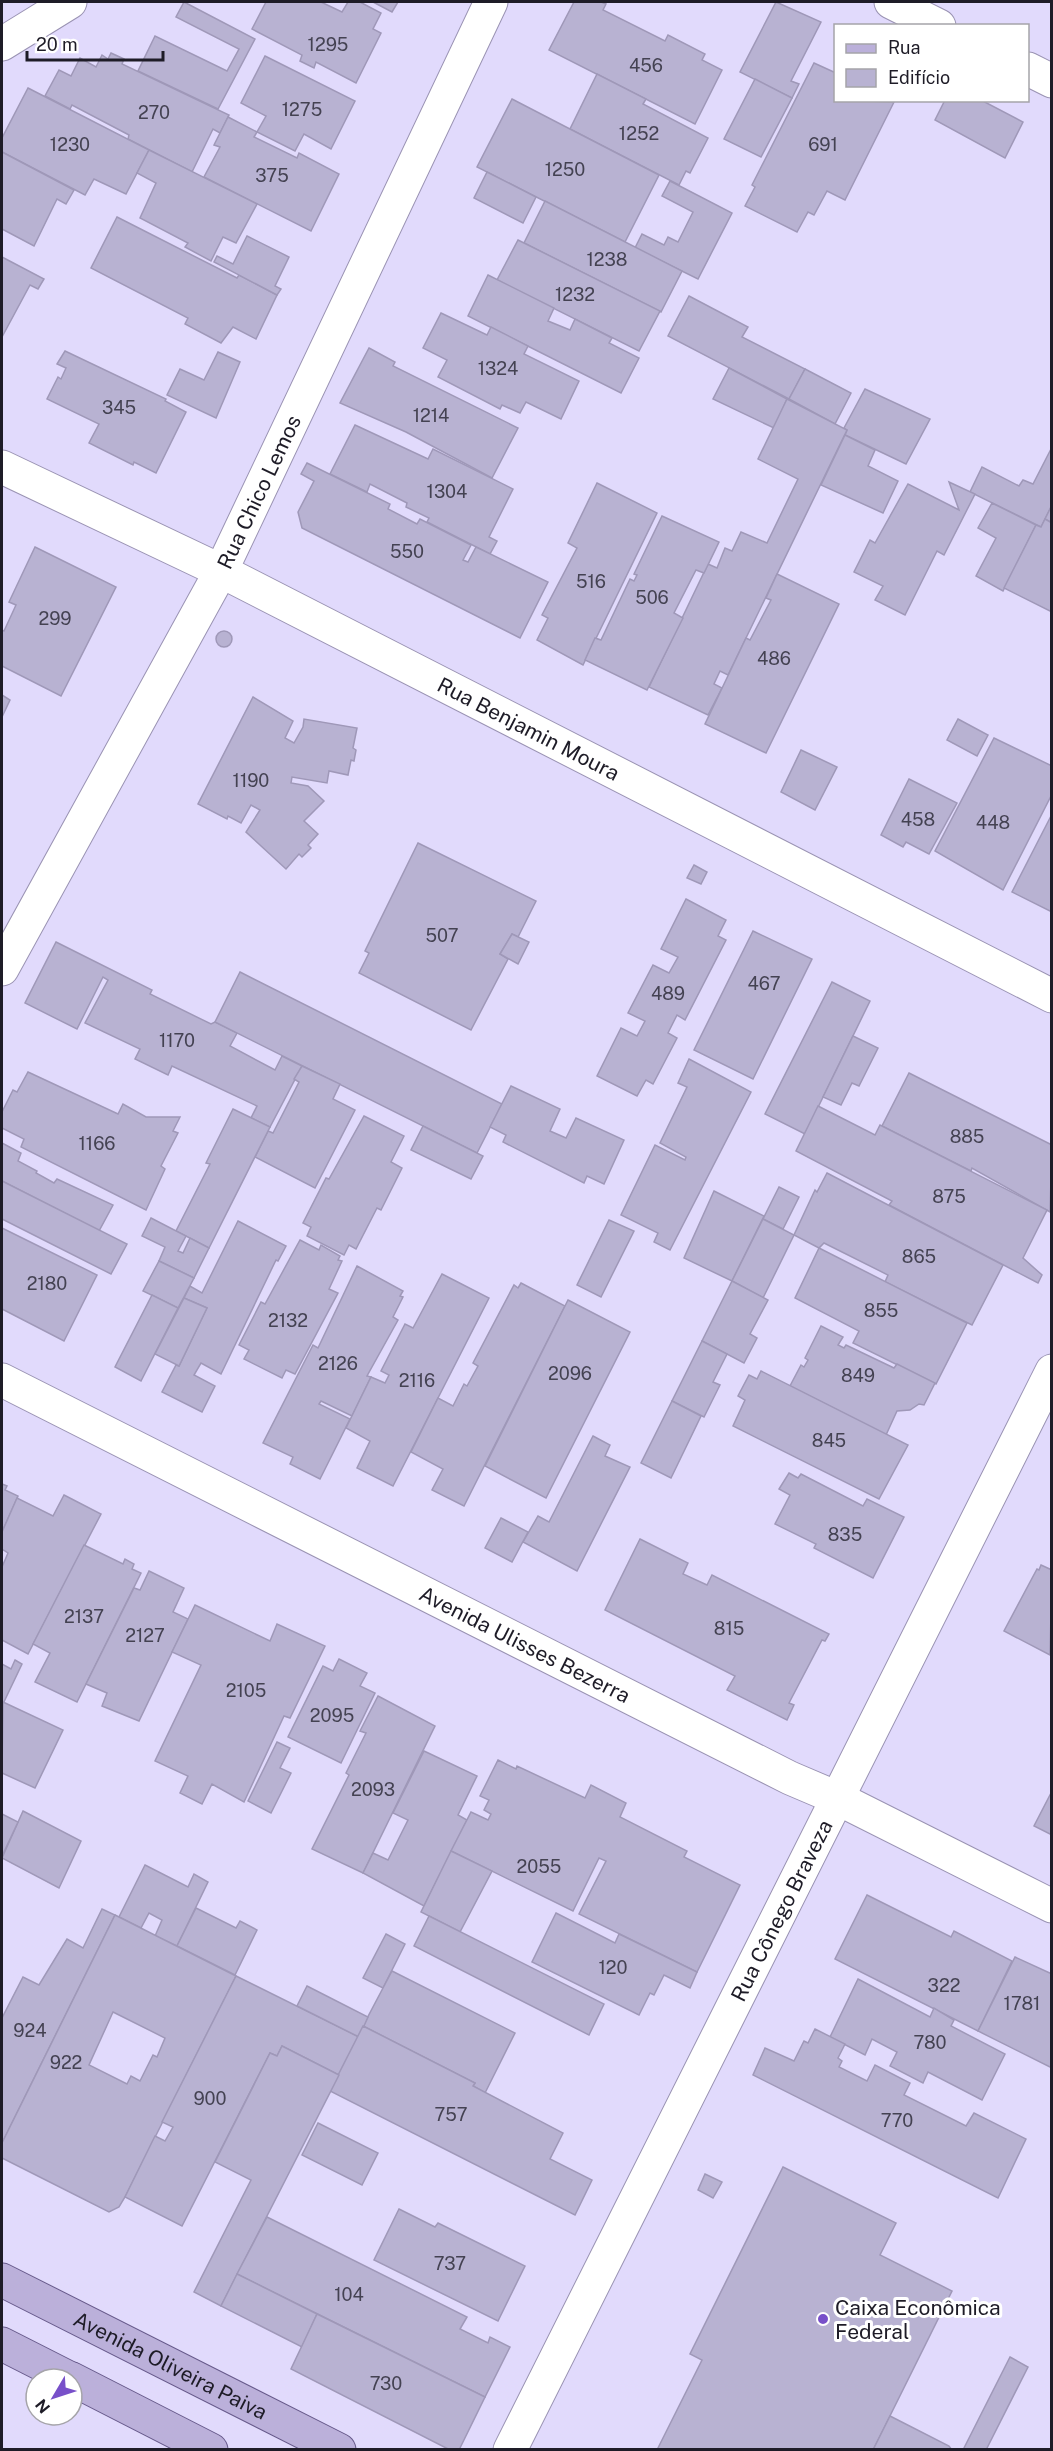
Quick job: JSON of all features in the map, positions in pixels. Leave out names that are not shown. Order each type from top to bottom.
[{"type":"main road","name":"Avenida Oliveira Paiva","points":[[2,2280],[339,2450]]},
{"type":"main road","points":[[2,2344],[48,2367]]},
{"type":"main road","points":[[84,2385],[211,2450]]},
{"type":"street","points":[[2,44],[70,2]]},
{"type":"street","name":"Rua Chico Lemos","points":[[2,969],[220,571],[490,2]]},
{"type":"street","points":[[891,2],[935,24]]},
{"type":"street","points":[[1029,70],[1052,81]]},
{"type":"street","name":"Rua Benjamin Moura","points":[[2,467],[220,571],[1052,996]]},
{"type":"street","name":"Rua Cônego Braveza","points":[[510,2450],[1052,1371]]},
{"type":"street","name":"Avenida Ulisses Bezerra","points":[[2,1380],[790,1778],[837,1798],[1052,1906]]},
{"type":"building","points":[[184,2],[255,39],[218,109],[138,71],[155,36],[227,71],[239,49],[176,17]]},
{"type":"building","points":[[266,2],[321,2],[342,12],[348,2],[360,2],[381,13],[373,29],[381,33],[356,83],[316,62],[314,68],[300,61],[302,55],[252,29]]},
{"type":"building","points":[[373,2],[398,2],[392,12]]},
{"type":"building","points":[[574,2],[606,4],[603,10],[665,41],[668,35],[705,54],[702,60],[722,70],[695,124],[549,50]]},
{"type":"building","points":[[776,2],[821,22],[791,81],[799,84],[792,98],[740,72]]},
{"type":"building","points":[[111,53],[124,59],[122,64],[229,115],[220,133],[213,129],[192,172],[128,139],[129,135],[72,105],[70,109],[45,96],[59,70],[71,76],[80,58],[96,67],[102,55],[108,59]]},
{"type":"building","points":[[265,56],[355,101],[331,149],[304,134],[295,151],[257,132],[266,116],[241,103]]},
{"type":"building","points":[[814,63],[834,72],[834,102],[894,102],[845,200],[827,191],[814,215],[808,212],[797,232],[745,206],[755,187],[752,185]]},
{"type":"building","points":[[597,74],[646,99],[643,104],[708,138],[690,173],[686,171],[679,185],[570,129]]},
{"type":"building","points":[[755,79],[792,98],[761,157],[724,139]]},
{"type":"building","points":[[28,88],[149,150],[126,194],[94,179],[85,195],[2,152],[2,138]]},
{"type":"building","points":[[512,99],[659,175],[625,242],[477,167]]},
{"type":"building","points":[[944,102],[985,102],[1023,122],[1005,158],[935,120]]},
{"type":"building","points":[[228,117],[257,132],[254,137],[297,158],[299,153],[339,174],[311,231],[204,177],[220,147],[214,145]]},
{"type":"building","points":[[149,150],[257,204],[236,243],[223,237],[211,261],[185,247],[188,243],[140,218],[156,183],[137,173]]},
{"type":"building","points":[[2,152],[74,190],[66,204],[57,199],[34,246],[2,229]]},
{"type":"building","points":[[487,172],[536,197],[523,223],[474,198]]},
{"type":"building","points":[[670,181],[732,213],[698,279],[635,248],[642,234],[664,245],[668,237],[678,242],[693,212],[662,196]]},
{"type":"building","points":[[545,201],[682,271],[661,312],[524,243]]},
{"type":"building","points":[[117,217],[237,278],[239,275],[277,295],[256,339],[233,327],[221,343],[185,324],[188,318],[91,268]]},
{"type":"building","points":[[247,236],[289,257],[275,286],[281,289],[277,295],[214,262],[217,256],[233,264]]},
{"type":"building","points":[[518,240],[660,311],[639,351],[497,280]]},
{"type":"building","points":[[2,257],[44,279],[38,289],[30,285],[2,337]]},
{"type":"building","points":[[488,275],[554,308],[548,321],[570,330],[575,319],[612,338],[609,343],[639,358],[621,393],[468,316]]},
{"type":"building","points":[[689,296],[748,327],[742,337],[805,369],[789,399],[668,336]]},
{"type":"building","points":[[441,313],[487,335],[491,327],[528,346],[524,354],[579,381],[561,419],[526,402],[520,413],[502,405],[500,409],[438,377],[447,360],[423,348]]},
{"type":"building","points":[[369,348],[395,362],[393,366],[518,428],[492,478],[406,432],[340,403]]},
{"type":"building","points":[[65,351],[166,399],[165,401],[186,412],[156,473],[134,462],[133,465],[89,443],[99,424],[47,399],[58,377],[61,379],[66,368],[57,364]]},
{"type":"building","points":[[218,352],[240,362],[216,418],[167,395],[180,369],[204,380]]},
{"type":"building","points":[[729,368],[787,399],[774,428],[713,399]]},
{"type":"building","points":[[805,369],[851,393],[835,424],[789,399]]},
{"type":"building","points":[[865,389],[930,419],[906,464],[845,435],[847,430],[844,428]]},
{"type":"building","points":[[787,399],[847,430],[728,675],[720,671],[714,684],[722,688],[708,715],[649,687],[708,564],[717,568],[725,548],[732,551],[741,532],[767,543],[798,479],[758,459]]},
{"type":"building","points":[[355,425],[428,459],[433,449],[513,489],[489,537],[497,541],[490,554],[427,522],[429,518],[406,507],[407,503],[370,484],[367,492],[330,474]]},
{"type":"building","points":[[845,435],[875,450],[868,466],[898,481],[883,513],[821,485]]},
{"type":"building","points":[[1052,447],[1052,505],[1041,527],[970,492],[982,467],[1019,486],[1023,480],[1033,484]]},
{"type":"building","points":[[307,463],[390,504],[388,509],[417,524],[420,519],[471,545],[463,560],[468,562],[476,547],[548,582],[520,638],[302,528],[298,512],[314,481],[301,474]]},
{"type":"building","points":[[949,482],[975,494],[944,555],[937,551],[905,615],[875,600],[883,586],[854,572],[870,540],[875,543],[908,484],[959,510]]},
{"type":"building","points":[[597,483],[657,513],[583,665],[537,640],[548,618],[542,615],[577,548],[568,543]]},
{"type":"building","points":[[992,503],[1036,525],[1003,591],[976,576],[996,538],[978,528]]},
{"type":"building","points":[[1052,505],[1052,523],[1045,519]]},
{"type":"building","points":[[662,516],[719,542],[704,573],[696,570],[674,613],[683,618],[647,690],[585,660],[595,638],[601,640],[630,579],[634,581],[637,575],[634,574]]},
{"type":"building","points":[[1045,519],[1052,523],[1052,612],[1004,588],[1036,525],[1041,527]]},
{"type":"building","points":[[35,547],[116,587],[61,696],[2,666],[2,630],[4,631],[16,605],[9,602]]},
{"type":"building","points":[[777,574],[839,604],[766,753],[705,724],[746,638],[750,640],[771,600],[766,598]]},
{"type":"building","points":[[224,631],[230,633],[232,639],[230,645],[224,647],[218,645],[216,639],[218,633]]},
{"type":"building","points":[[2,695],[10,700],[2,717]]},
{"type":"building","points":[[253,697],[293,721],[285,738],[294,743],[303,727],[304,719],[357,728],[353,748],[356,750],[354,761],[351,760],[348,775],[329,771],[327,783],[292,777],[291,783],[308,786],[324,801],[304,821],[318,834],[308,845],[311,848],[302,857],[299,854],[286,869],[246,832],[260,810],[251,805],[241,823],[228,816],[227,819],[198,804]]},
{"type":"building","points":[[958,719],[988,735],[977,756],[947,740]]},
{"type":"building","points":[[994,738],[1052,766],[1052,794],[1003,890],[935,851]]},
{"type":"building","points":[[801,750],[837,767],[815,810],[781,792]]},
{"type":"building","points":[[909,779],[957,803],[929,854],[906,842],[903,847],[881,835]]},
{"type":"building","points":[[1052,814],[1052,912],[1012,892]]},
{"type":"building","points":[[418,843],[536,901],[518,937],[512,934],[500,954],[508,959],[471,1030],[359,973],[369,953],[365,951]]},
{"type":"building","points":[[694,865],[707,872],[701,884],[687,878]]},
{"type":"building","points":[[686,899],[726,920],[718,936],[726,940],[685,1020],[677,1015],[668,1033],[677,1038],[653,1084],[646,1080],[637,1096],[597,1076],[621,1028],[637,1036],[645,1021],[628,1013],[653,965],[669,973],[678,957],[661,949]]},
{"type":"building","points":[[753,931],[812,959],[753,1079],[694,1050]]},
{"type":"building","points":[[512,934],[529,942],[518,964],[500,954]]},
{"type":"building","points":[[56,942],[152,990],[150,994],[211,1024],[215,1022],[237,1033],[230,1046],[275,1070],[282,1056],[302,1066],[270,1127],[251,1118],[257,1106],[172,1066],[168,1075],[135,1059],[140,1049],[85,1023],[108,980],[103,977],[77,1029],[25,1003]]},
{"type":"building","points":[[240,972],[502,1104],[477,1153],[215,1022]]},
{"type":"building","points":[[832,982],[870,1001],[805,1134],[765,1114]]},
{"type":"building","points":[[853,1036],[878,1048],[859,1086],[852,1083],[841,1105],[823,1097]]},
{"type":"building","points":[[689,1059],[751,1092],[670,1250],[654,1242],[658,1233],[621,1215],[655,1145],[685,1160],[686,1157],[660,1143],[687,1087],[678,1083]]},
{"type":"building","points":[[302,1066],[340,1084],[333,1099],[355,1110],[315,1188],[255,1157],[268,1131],[273,1133],[299,1082],[294,1079]]},
{"type":"building","points":[[28,1072],[118,1114],[123,1104],[146,1117],[180,1117],[173,1131],[178,1133],[161,1166],[165,1169],[146,1210],[21,1147],[24,1139],[2,1128],[2,1112],[13,1090],[17,1092]]},
{"type":"building","points":[[909,1073],[1052,1145],[1050,1212],[972,1168],[971,1171],[882,1126]]},
{"type":"building","points":[[511,1086],[560,1109],[550,1131],[566,1138],[576,1118],[624,1140],[604,1184],[587,1176],[584,1183],[503,1142],[506,1135],[490,1127]]},
{"type":"building","points":[[818,1106],[875,1135],[880,1125],[1047,1210],[1023,1258],[1042,1275],[1038,1283],[889,1205],[892,1201],[796,1151]]},
{"type":"building","points":[[233,1109],[270,1127],[209,1248],[176,1231],[210,1164],[206,1163]]},
{"type":"building","points":[[364,1116],[404,1136],[391,1162],[402,1168],[381,1210],[377,1208],[356,1249],[349,1245],[344,1255],[307,1236],[311,1227],[303,1223],[326,1178],[329,1179]]},
{"type":"building","points":[[423,1126],[483,1156],[471,1179],[411,1150]]},
{"type":"building","points":[[2,1143],[21,1153],[18,1161],[37,1171],[36,1173],[54,1183],[57,1179],[113,1205],[99,1231],[2,1181]]},
{"type":"building","points":[[827,1173],[1003,1265],[972,1325],[885,1282],[888,1275],[824,1243],[819,1248],[794,1235],[815,1190],[817,1192]]},
{"type":"building","points":[[2,1181],[127,1244],[111,1274],[2,1219]]},
{"type":"building","points":[[779,1187],[799,1197],[783,1229],[763,1219]]},
{"type":"building","points":[[714,1191],[764,1216],[732,1281],[684,1258]]},
{"type":"building","points":[[151,1218],[186,1236],[178,1251],[183,1253],[190,1238],[209,1248],[194,1278],[159,1261],[165,1247],[142,1236]]},
{"type":"building","points":[[763,1219],[794,1235],[763,1298],[732,1281]]},
{"type":"building","points":[[609,1220],[634,1231],[601,1297],[577,1285]]},
{"type":"building","points":[[238,1221],[286,1246],[278,1261],[276,1260],[221,1374],[201,1363],[194,1375],[215,1386],[202,1412],[162,1392],[176,1365],[179,1366],[207,1308],[184,1298],[190,1286],[202,1293]]},
{"type":"building","points":[[2,1228],[97,1275],[64,1341],[2,1309]]},
{"type":"building","points":[[300,1240],[319,1250],[321,1245],[340,1256],[338,1260],[342,1261],[329,1289],[338,1293],[295,1374],[286,1370],[282,1378],[244,1359],[249,1350],[239,1345],[261,1302],[265,1304]]},
{"type":"building","points":[[819,1248],[967,1323],[936,1384],[853,1343],[859,1331],[795,1298]]},
{"type":"building","points":[[159,1261],[194,1278],[178,1308],[143,1291]]},
{"type":"building","points":[[357,1266],[403,1291],[400,1296],[403,1297],[393,1317],[398,1320],[367,1376],[371,1377],[352,1416],[321,1401],[319,1404],[350,1419],[320,1479],[290,1464],[293,1457],[263,1443],[313,1345],[318,1348]]},
{"type":"building","points":[[442,1274],[489,1298],[393,1486],[357,1468],[370,1441],[346,1428],[371,1377],[385,1383],[389,1375],[381,1371],[405,1324],[413,1328]]},
{"type":"building","points":[[732,1281],[768,1300],[750,1334],[757,1338],[744,1363],[702,1341]]},
{"type":"building","points":[[521,1283],[565,1306],[464,1506],[432,1490],[443,1469],[411,1452],[438,1398],[453,1406],[464,1384],[467,1386],[478,1366],[473,1363],[514,1285],[518,1288]]},
{"type":"building","points":[[152,1295],[178,1308],[141,1381],[115,1367]]},
{"type":"building","points":[[184,1298],[207,1308],[179,1366],[155,1354]]},
{"type":"building","points":[[568,1300],[630,1332],[546,1498],[485,1466]]},
{"type":"building","points":[[821,1326],[843,1337],[838,1345],[844,1348],[846,1345],[894,1368],[897,1364],[935,1383],[924,1405],[919,1404],[910,1410],[897,1411],[886,1435],[790,1386],[801,1365],[804,1367],[808,1360],[805,1358]]},
{"type":"building","points":[[702,1341],[727,1354],[713,1382],[720,1385],[704,1417],[672,1401]]},
{"type":"building","points":[[761,1371],[908,1445],[879,1499],[733,1426],[745,1400],[738,1396],[749,1375],[757,1379]]},
{"type":"building","points":[[672,1401],[701,1416],[671,1478],[641,1463]]},
{"type":"building","points":[[593,1436],[610,1445],[605,1456],[630,1467],[577,1571],[523,1542],[538,1516],[549,1522]]},
{"type":"building","points":[[789,1473],[798,1478],[801,1474],[863,1506],[867,1499],[904,1517],[873,1578],[814,1548],[816,1544],[775,1524],[790,1495],[779,1489]]},
{"type":"building","points":[[2,1484],[7,1486],[5,1490],[18,1496],[2,1532]]},
{"type":"building","points":[[64,1495],[101,1514],[28,1654],[2,1640],[2,1567],[8,1553],[2,1549],[2,1532],[17,1498],[53,1516]]},
{"type":"building","points":[[501,1518],[528,1532],[512,1562],[485,1548]]},
{"type":"building","points":[[640,1539],[688,1563],[683,1574],[707,1585],[712,1575],[829,1634],[825,1641],[822,1640],[789,1703],[794,1705],[787,1720],[727,1690],[735,1676],[605,1610]]},
{"type":"building","points":[[84,1545],[123,1564],[125,1559],[134,1564],[132,1569],[141,1573],[77,1702],[35,1682],[50,1653],[33,1644]]},
{"type":"building","points":[[1041,1565],[1052,1570],[1050,1655],[1004,1631]]},
{"type":"building","points":[[149,1571],[184,1588],[173,1612],[188,1619],[139,1721],[102,1706],[107,1693],[86,1684],[134,1588],[140,1590]]},
{"type":"building","points":[[195,1605],[270,1641],[277,1624],[325,1646],[290,1718],[284,1716],[244,1802],[212,1784],[202,1804],[180,1793],[188,1776],[155,1761],[201,1665],[172,1652]]},
{"type":"building","points":[[339,1659],[367,1673],[360,1686],[375,1693],[341,1763],[288,1737],[323,1666],[333,1671]]},
{"type":"building","points":[[15,1660],[22,1664],[2,1706],[2,1664],[11,1669]]},
{"type":"building","points":[[378,1696],[435,1726],[363,1873],[312,1849],[349,1775],[346,1773],[366,1733],[360,1731]]},
{"type":"building","points":[[3,1702],[63,1730],[35,1788],[2,1773]]},
{"type":"building","points":[[277,1742],[290,1748],[280,1768],[291,1773],[271,1813],[248,1801]]},
{"type":"building","points":[[424,1751],[477,1776],[458,1815],[467,1820],[424,1906],[363,1873],[373,1853],[388,1860],[408,1820],[393,1813]]},
{"type":"building","points":[[498,1760],[516,1769],[517,1766],[585,1798],[591,1785],[626,1803],[620,1817],[687,1851],[684,1857],[740,1885],[697,1972],[579,1914],[606,1861],[599,1858],[573,1911],[451,1851],[471,1812],[488,1820],[491,1814],[484,1810],[489,1800],[480,1796]]},
{"type":"building","points":[[1052,1791],[1052,1835],[1034,1826]]},
{"type":"building","points":[[23,1811],[81,1841],[59,1888],[2,1858]]},
{"type":"building","points":[[2,1814],[18,1822],[2,1856]]},
{"type":"building","points":[[451,1851],[492,1871],[460,1932],[421,1912]]},
{"type":"building","points":[[145,1865],[188,1887],[194,1874],[208,1882],[177,1946],[155,1936],[162,1920],[149,1913],[141,1928],[119,1917]]},
{"type":"building","points":[[867,1895],[951,1937],[954,1931],[1012,1961],[978,2031],[835,1959]]},
{"type":"building","points":[[196,1908],[236,1928],[240,1921],[257,1930],[235,1975],[177,1946]]},
{"type":"building","points":[[102,1909],[115,1915],[2,2143],[2,2018],[23,1977],[39,1985],[67,1939],[83,1948]]},
{"type":"building","points":[[556,1913],[615,1943],[619,1934],[697,1972],[690,1988],[664,1975],[654,1995],[650,1993],[639,2015],[532,1962]]},
{"type":"building","points":[[115,1915],[236,1976],[119,2207],[109,2212],[2,2158],[2,2143]],"holes":[[[113,2012],[165,2038],[157,2057],[153,2055],[140,2081],[131,2076],[127,2084],[89,2065]]]},
{"type":"building","points":[[429,1916],[604,2004],[589,2035],[414,1946]]},
{"type":"building","points":[[386,1934],[405,1944],[383,1988],[363,1978]]},
{"type":"building","points":[[1015,1957],[1052,1974],[1052,2068],[978,2031]]},
{"type":"building","points":[[392,1971],[515,2033],[485,2093],[473,2086],[475,2083],[363,2026]]},
{"type":"building","points":[[236,1976],[359,2037],[339,2075],[282,2046],[277,2056],[270,2053],[182,2226],[125,2197],[155,2136],[165,2141],[173,2127],[162,2122]]},
{"type":"building","points":[[858,1979],[930,2017],[934,2008],[954,2020],[951,2026],[1005,2054],[982,2100],[928,2072],[923,2083],[890,2066],[897,2052],[872,2039],[865,2055],[830,2037]]},
{"type":"building","points":[[307,1986],[368,2017],[359,2037],[297,2006]]},
{"type":"building","points":[[363,2026],[475,2083],[473,2086],[563,2133],[550,2159],[592,2180],[575,2215],[330,2091]]},
{"type":"building","points":[[815,2029],[845,2044],[838,2058],[842,2061],[839,2067],[867,2081],[875,2065],[910,2083],[904,2095],[966,2126],[974,2113],[1026,2139],[998,2198],[753,2075],[765,2048],[794,2061],[804,2041],[808,2043]]},
{"type":"building","points":[[282,2046],[339,2075],[221,2306],[194,2292],[251,2180],[215,2162],[270,2053],[277,2056]]},
{"type":"building","points":[[318,2123],[378,2153],[362,2185],[302,2155]]},
{"type":"building","name":"Caixa Econômica Federal","points":[[783,2167],[896,2223],[880,2255],[952,2291],[873,2450],[657,2450],[702,2360],[690,2354]]},
{"type":"building","points":[[705,2174],[722,2182],[713,2198],[698,2190]]},
{"type":"building","points":[[399,2209],[435,2227],[438,2223],[525,2266],[498,2321],[374,2260]]},
{"type":"building","points":[[267,2217],[467,2317],[460,2329],[488,2343],[490,2337],[510,2347],[485,2397],[237,2274]]},
{"type":"building","points":[[237,2274],[317,2314],[302,2347],[221,2306]]},
{"type":"building","points":[[317,2314],[485,2397],[459,2450],[450,2450],[291,2369]]},
{"type":"building","points":[[1010,2357],[1028,2367],[986,2450],[963,2450]]},
{"type":"building","points":[[890,2416],[949,2446],[952,2450],[873,2450]]},
{"type":"place","name":"Caixa Econômica Federal","points":[[823,2319]]}]
